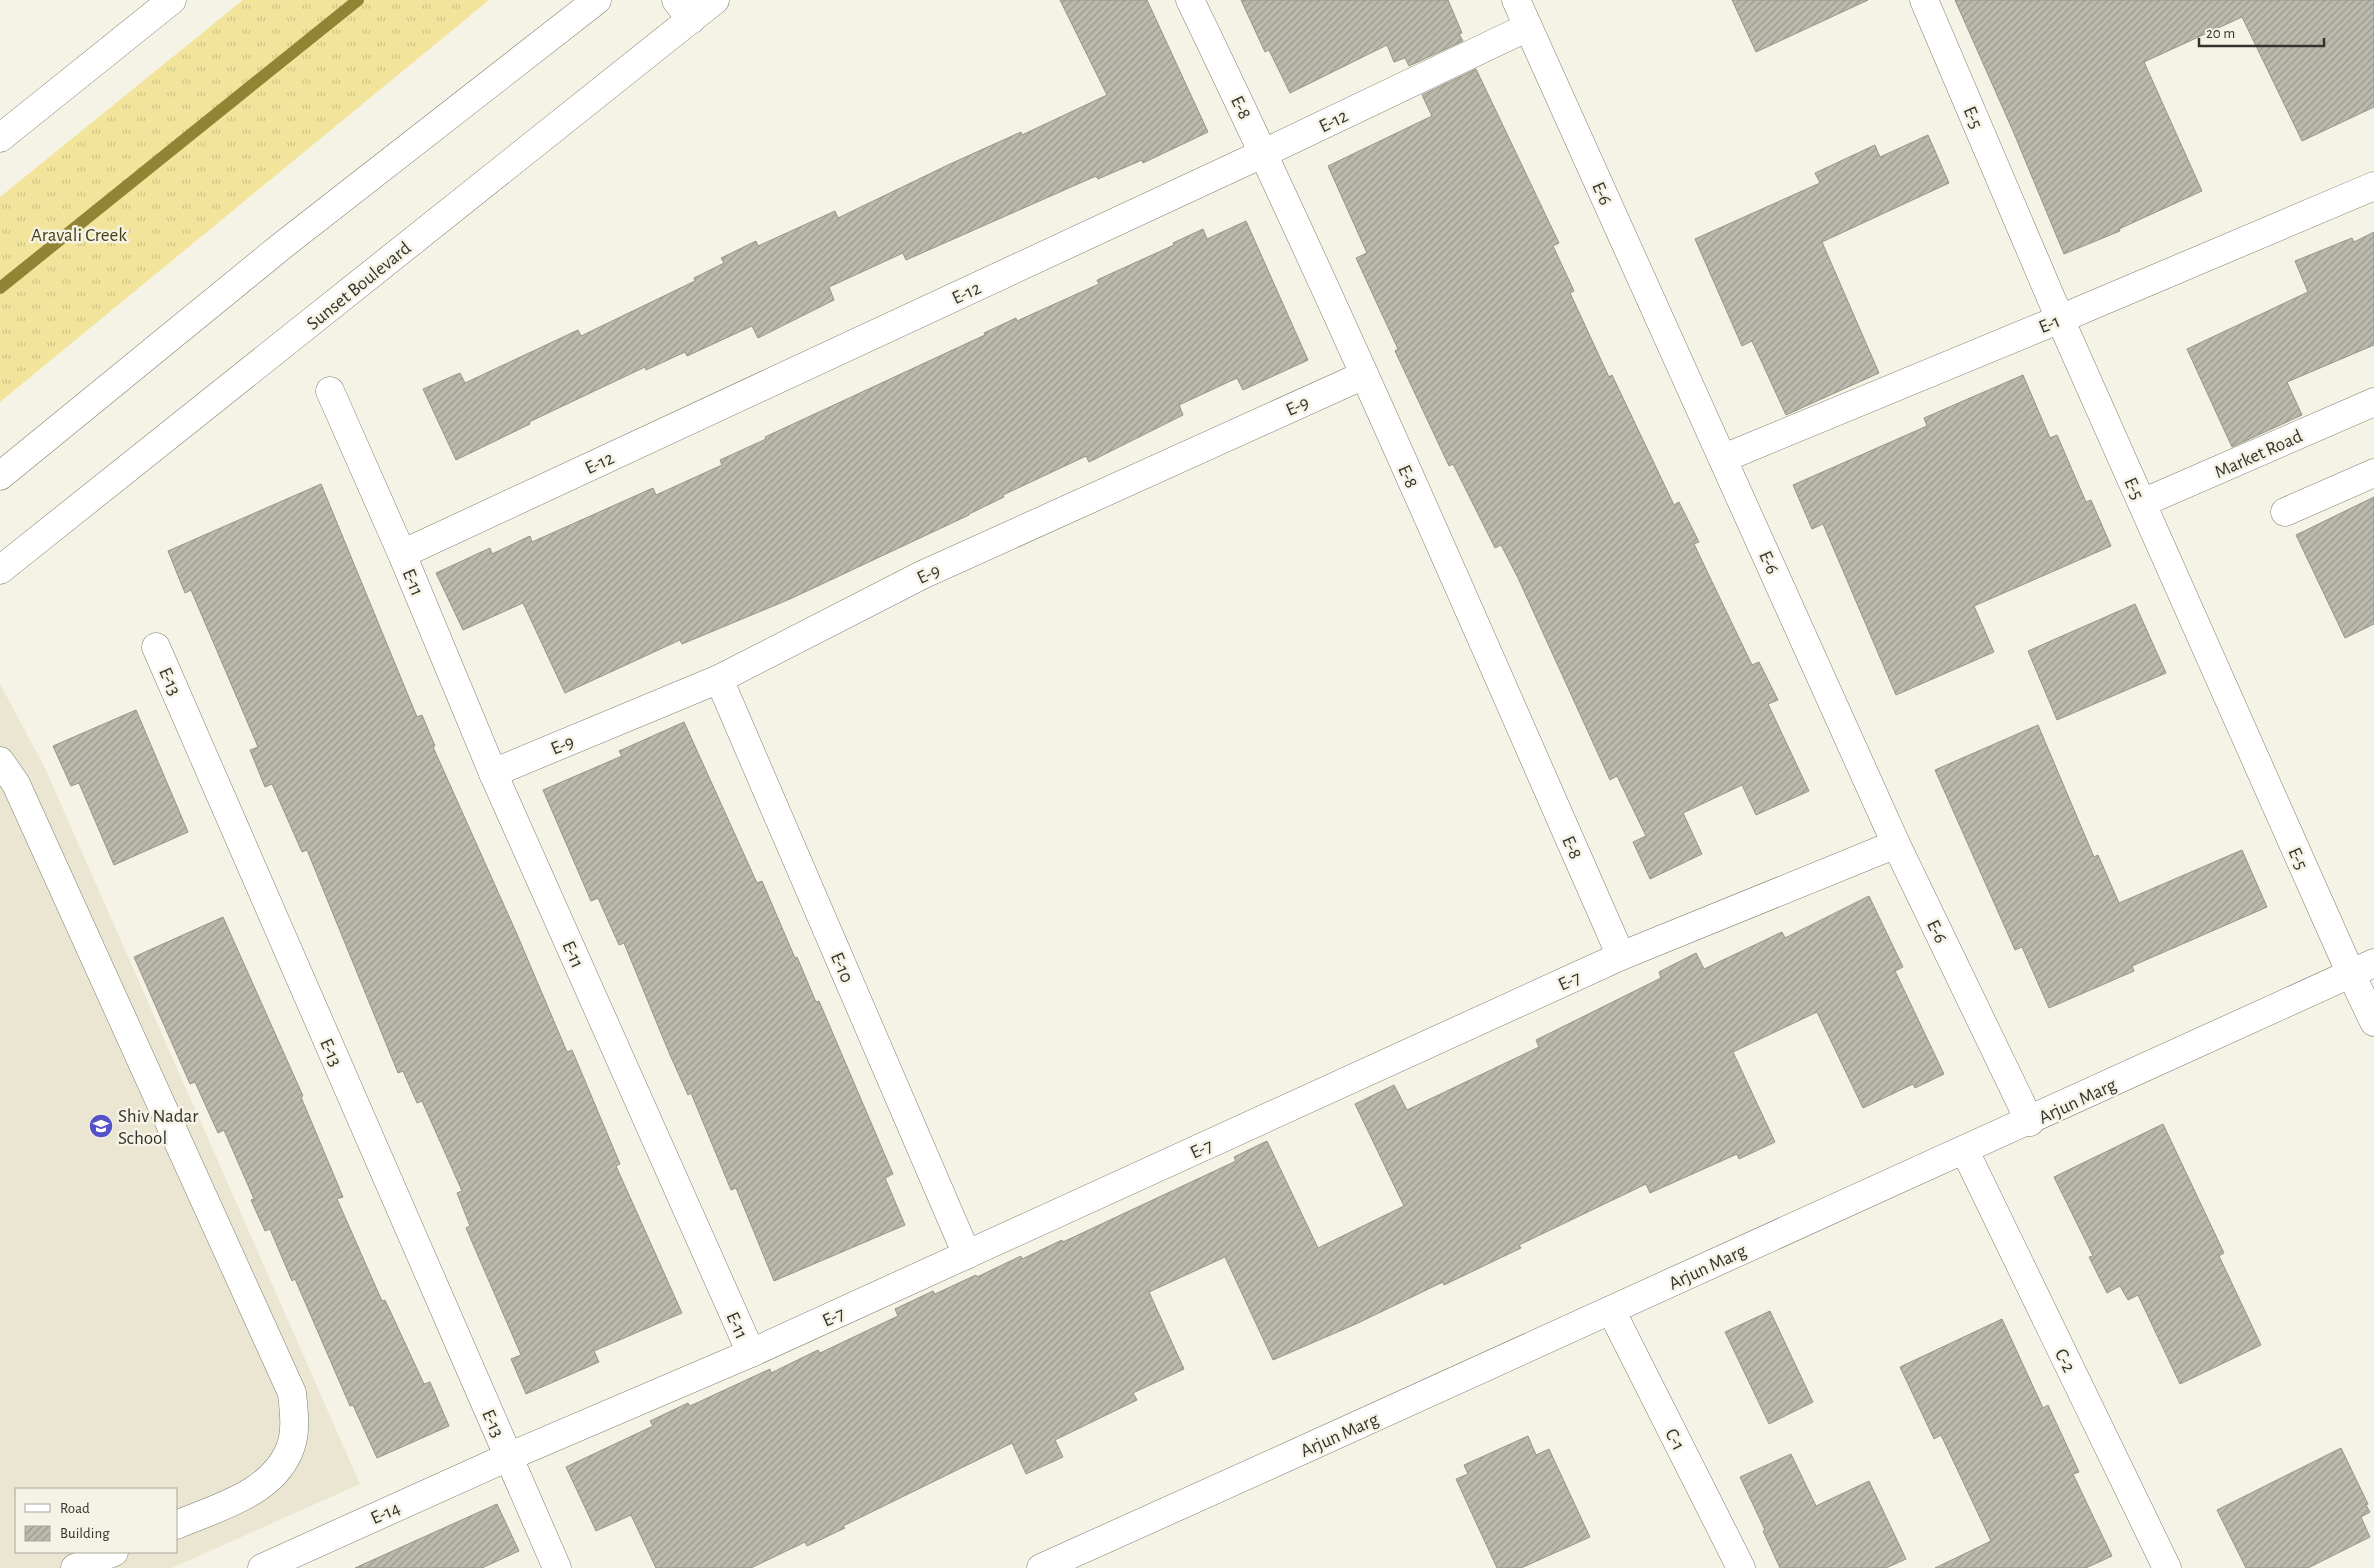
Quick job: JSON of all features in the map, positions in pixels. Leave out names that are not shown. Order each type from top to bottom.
[{"type":"street","points":[[0,138],[172,0]]},
{"type":"street","points":[[0,476],[283,245],[598,0]]},
{"type":"street","name":"Sunset Boulevard","points":[[0,570],[683,10],[715,0]]},
{"type":"street","name":"E-8","points":[[1190,0],[1264,153],[1364,374],[1621,956]]},
{"type":"street","name":"E-6","points":[[1516,0],[1724,458],[1896,844],[2030,1122]]},
{"type":"street","name":"E-5","points":[[1924,0],[2060,319],[2142,503],[2362,969],[2374,1022]]},
{"type":"street","name":"E-12","points":[[402,554],[1264,153],[1528,27]]},
{"type":"street","name":"E-1","points":[[1724,458],[2374,186]]},
{"type":"street","name":"E-9","points":[[493,773],[719,679],[922,575],[1364,374]]},
{"type":"street","name":"E-11","points":[[330,391],[402,554],[493,773],[751,1353]]},
{"type":"street","name":"Market Road","points":[[2142,503],[2374,402]]},
{"type":"street","points":[[2285,512],[2374,473]]},
{"type":"street","name":"E-13","points":[[156,647],[557,1568]]},
{"type":"street","name":"E-10","points":[[719,679],[967,1255]]},
{"type":"street","points":[[0,761],[16,784],[292,1393],[295,1422],[290,1450],[274,1474],[248,1495],[178,1524]]},
{"type":"street","name":"E-7","points":[[508,1457],[751,1353],[1621,956],[1896,844]]},
{"type":"street","name":"Arjun Marg","points":[[1041,1568],[2030,1122],[2362,969]]},
{"type":"street","name":"C-2","points":[[1965,1151],[2167,1568]]},
{"type":"street","name":"C-1","points":[[1611,1310],[1741,1568]]},
{"type":"street","name":"E-14","points":[[262,1568],[508,1457]]},
{"type":"street","points":[[75,1568],[112,1553]]},
{"type":"shaded area","name":"Shiv Nadar School","points":[[0,684],[45,768],[360,1484],[172,1568],[0,1568]]},
{"type":"green space","name":"Aravali Creek","points":[[243,0],[489,0],[0,402],[0,197]]},
{"type":"building","points":[[1060,0],[1147,0],[1208,132],[1143,163],[1142,160],[1098,179],[1096,176],[906,260],[903,253],[829,287],[834,300],[758,338],[752,326],[687,356],[685,352],[646,370],[645,367],[529,422],[530,424],[456,460],[423,389],[460,373],[465,383],[578,330],[581,336],[695,281],[694,278],[724,263],[721,258],[756,241],[758,246],[835,211],[838,218],[950,164],[1021,132],[1022,135],[1107,95]]},
{"type":"building","points":[[1241,0],[1448,0],[1462,33],[1459,34],[1463,41],[1409,66],[1405,58],[1394,62],[1387,45],[1290,93],[1269,50],[1265,52]]},
{"type":"building","points":[[1732,0],[1868,0],[1756,52]]},
{"type":"building","points":[[1955,0],[2374,0],[2374,107],[2302,141],[2242,17],[2144,62],[2202,191],[2119,229],[2120,231],[2064,254],[2013,131]]},
{"type":"building","points":[[1476,69],[1559,243],[1553,246],[1574,291],[1570,293],[1609,377],[1612,375],[1674,505],[1679,502],[1699,542],[1694,544],[1752,665],[1759,662],[1778,700],[1768,704],[1809,791],[1756,815],[1742,785],[1683,813],[1702,854],[1650,879],[1633,842],[1646,836],[1617,776],[1610,780],[1518,578],[1501,545],[1495,548],[1453,464],[1449,466],[1395,351],[1398,349],[1356,258],[1367,253],[1328,166],[1432,116],[1422,95]]},
{"type":"building","points":[[1928,135],[1949,183],[1822,242],[1879,373],[1786,415],[1752,341],[1742,346],[1695,239],[1820,183],[1815,173],[1875,145],[1880,157]]},
{"type":"building","points":[[1246,221],[1308,360],[1243,390],[1237,378],[1179,405],[1183,415],[1089,462],[1086,456],[1003,495],[1004,497],[969,515],[790,599],[682,644],[680,640],[565,693],[523,603],[463,630],[436,573],[490,548],[492,554],[530,536],[532,542],[653,488],[656,495],[722,465],[720,460],[766,439],[765,437],[985,335],[984,333],[1016,318],[1017,321],[1099,284],[1097,280],[1174,245],[1173,243],[1203,229],[1207,239]]},
{"type":"building","points":[[2374,232],[2374,345],[2287,382],[2302,415],[2232,447],[2187,349],[2308,292],[2295,261],[2352,238],[2354,242]]},
{"type":"building","points":[[2023,375],[2050,438],[2057,435],[2086,502],[2091,500],[2111,546],[1974,606],[1994,652],[1896,695],[1823,524],[1812,529],[1793,485],[1927,426],[1924,418]]},
{"type":"building","points":[[321,484],[417,717],[422,715],[435,746],[433,747],[516,932],[567,1052],[572,1050],[620,1164],[616,1166],[682,1313],[594,1351],[599,1362],[526,1394],[511,1359],[521,1355],[466,1228],[470,1226],[457,1193],[462,1191],[422,1101],[417,1103],[403,1071],[398,1073],[307,850],[302,852],[272,784],[265,787],[250,750],[258,747],[191,590],[185,593],[168,551]]},
{"type":"building","points":[[2374,497],[2374,624],[2345,638],[2296,535]]},
{"type":"building","points":[[2135,604],[2166,673],[2057,720],[2028,651]]},
{"type":"building","points":[[136,710],[188,832],[114,865],[79,783],[71,786],[53,746]]},
{"type":"building","points":[[684,722],[757,883],[762,881],[795,958],[797,957],[816,1002],[819,1001],[893,1174],[885,1178],[905,1225],[774,1281],[736,1188],[731,1190],[691,1093],[688,1095],[670,1055],[624,943],[619,945],[598,898],[591,901],[543,790],[622,756],[619,751]]},
{"type":"building","points":[[2038,725],[2094,857],[2098,855],[2119,903],[2242,850],[2267,907],[2132,966],[2134,971],[2049,1008],[2022,947],[2015,950],[1935,770]]},
{"type":"building","points":[[1869,896],[1903,967],[1895,971],[1944,1074],[1915,1088],[1913,1084],[1863,1108],[1817,1012],[1733,1052],[1775,1142],[1739,1159],[1737,1154],[1650,1193],[1646,1184],[1519,1245],[1521,1248],[1444,1285],[1443,1282],[1358,1323],[1273,1360],[1225,1257],[1149,1292],[1184,1369],[1133,1393],[1137,1400],[1055,1440],[1063,1457],[1026,1474],[1012,1443],[843,1526],[845,1528],[807,1546],[805,1542],[751,1568],[656,1568],[631,1515],[596,1531],[566,1467],[653,1426],[650,1421],[688,1403],[690,1406],[770,1369],[771,1373],[818,1350],[820,1353],[898,1316],[895,1309],[933,1291],[935,1294],[1021,1256],[1022,1259],[1062,1240],[1063,1242],[1236,1161],[1234,1157],[1267,1141],[1318,1248],[1404,1206],[1355,1104],[1394,1085],[1407,1110],[1539,1047],[1536,1040],[1661,978],[1659,972],[1696,953],[1704,969],[1782,932],[1785,938]]},
{"type":"building","points":[[223,917],[303,1096],[301,1097],[343,1197],[337,1199],[382,1301],[385,1300],[424,1384],[430,1382],[449,1426],[377,1458],[353,1405],[350,1406],[295,1279],[292,1281],[270,1229],[265,1231],[251,1200],[254,1199],[224,1130],[218,1133],[195,1082],[190,1084],[134,957]]},
{"type":"building","points":[[2163,1124],[2224,1253],[2219,1256],[2261,1345],[2180,1384],[2138,1295],[2128,1300],[2120,1286],[2107,1293],[2089,1257],[2093,1256],[2054,1177]]},
{"type":"building","points":[[1770,1311],[1813,1402],[1769,1424],[1725,1332]]},
{"type":"building","points":[[2002,1319],[2043,1408],[2048,1405],[2079,1472],[2073,1474],[2112,1556],[2086,1568],[1935,1568],[1991,1541],[1941,1435],[1934,1439],[1900,1367]]},
{"type":"building","points":[[1528,1436],[1536,1455],[1549,1449],[1590,1537],[1521,1568],[1497,1568],[1456,1479],[1468,1474],[1464,1465]]},
{"type":"building","points":[[2341,1448],[2368,1504],[2366,1505],[2370,1512],[2361,1517],[2370,1537],[2308,1568],[2246,1568],[2217,1510]]},
{"type":"building","points":[[1791,1454],[1816,1506],[1869,1481],[1906,1559],[1886,1568],[1780,1568],[1763,1531],[1765,1530],[1740,1477]]},
{"type":"building","points":[[497,1504],[519,1551],[482,1568],[355,1568]]},
{"type":"waterway","points":[[0,288],[358,0]]},
{"type":"place","name":"Shiv Nadar School","points":[[101,1126]]}]
